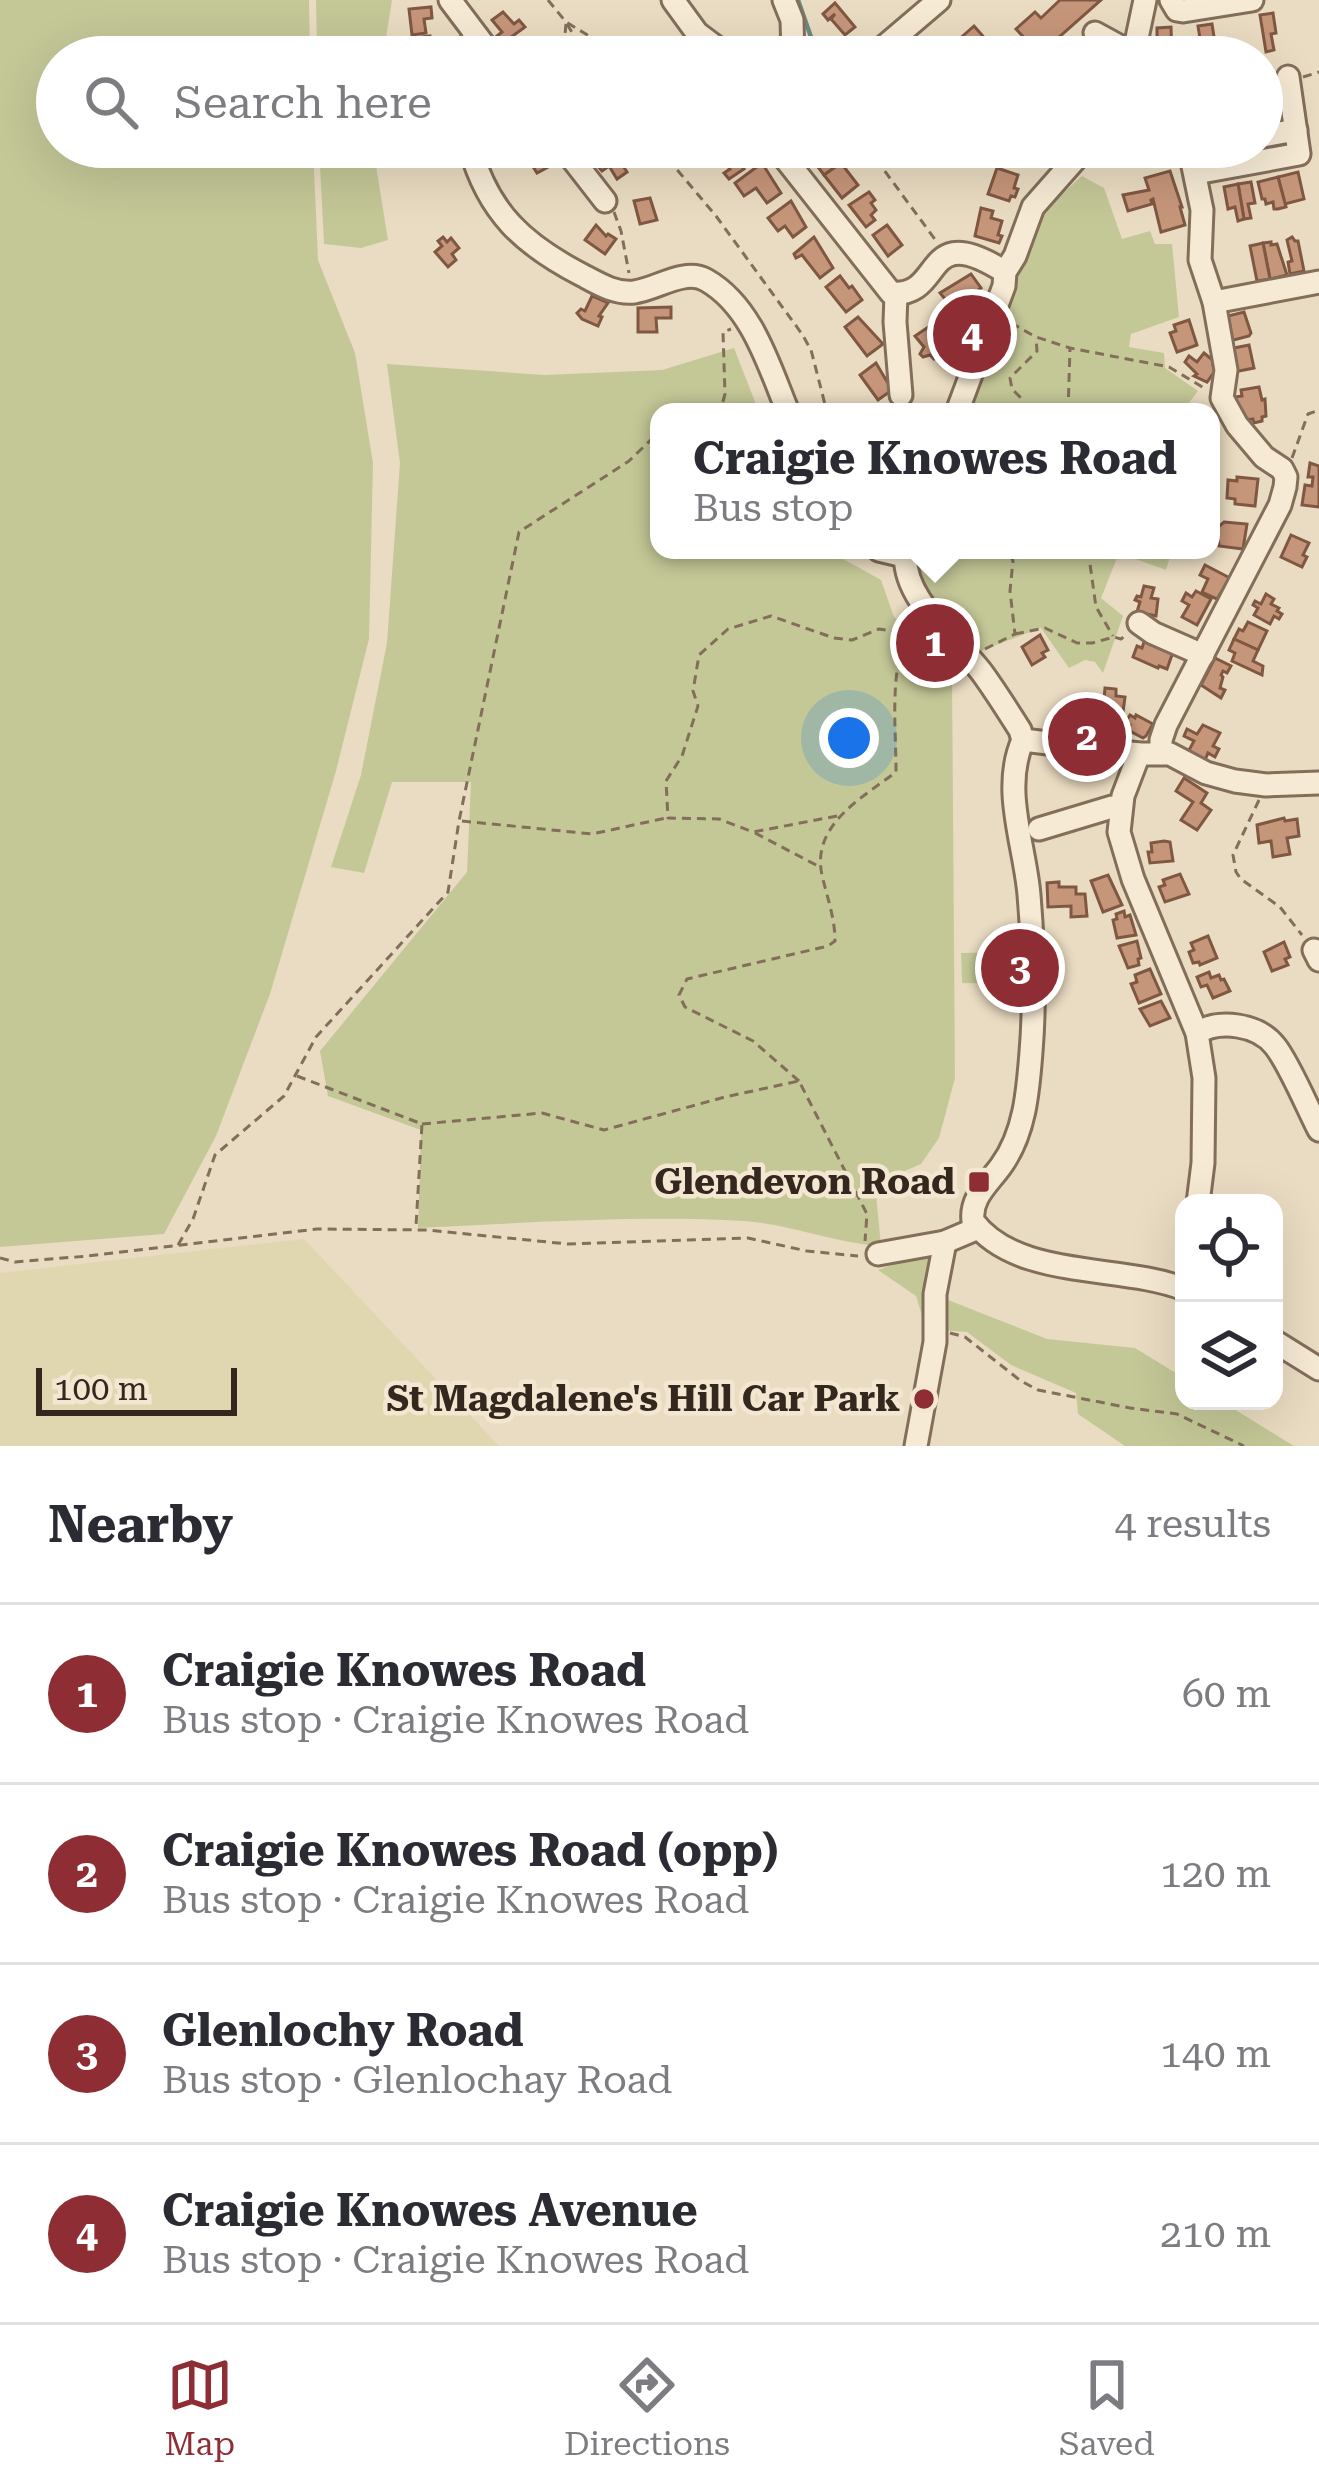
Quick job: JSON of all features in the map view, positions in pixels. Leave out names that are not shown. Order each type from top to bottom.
[{"type":"street","points":[[450,0],[478,36]]},
{"type":"street","points":[[673,0],[701,36]]},
{"type":"street","points":[[784,0],[792,36]]},
{"type":"street","points":[[897,36],[939,0]]},
{"type":"street","points":[[1139,36],[1145,0]]},
{"type":"street","points":[[1171,0],[1183,11],[1252,0]]},
{"type":"street","points":[[1095,33],[1100,36]]},
{"type":"street","points":[[1283,157],[1299,154],[1288,76]]},
{"type":"street","points":[[1283,132],[1296,130]]},
{"type":"street","points":[[478,168],[488,195],[523,238],[565,266],[609,289],[633,292],[699,277],[736,305],[760,343],[784,403]]},
{"type":"street","points":[[579,168],[605,201]]},
{"type":"street","points":[[792,168],[886,288],[896,294],[922,285],[936,262],[951,254],[974,257],[1005,272]]},
{"type":"street","points":[[960,403],[1005,272],[1040,197],[1066,168]]},
{"type":"street","points":[[1195,168],[1202,210],[1200,260],[1214,302],[1226,370],[1224,402],[1264,458],[1286,477],[1280,505],[1161,740],[1120,808],[1125,856],[1197,1033],[1204,1078],[1199,1194]]},
{"type":"street","points":[[1196,173],[1223,168]]},
{"type":"street","points":[[1214,302],[1319,282]]},
{"type":"street","points":[[896,294],[901,394]]},
{"type":"street","points":[[907,559],[930,616],[971,660],[1023,740]]},
{"type":"street","points":[[1146,628],[1203,655]]},
{"type":"street","points":[[1023,740],[1170,754],[1206,773],[1266,785],[1319,783]]},
{"type":"street","points":[[1023,740],[1017,753],[1014,790],[1029,893],[1032,1046],[1021,1124],[1003,1164],[973,1204],[973,1221],[992,1240],[1042,1263],[1175,1282]]},
{"type":"street","points":[[1039,829],[1120,808]]},
{"type":"street","points":[[1197,1033],[1232,1025],[1254,1030],[1274,1043],[1319,1130]]},
{"type":"street","points":[[871,1255],[945,1242],[978,1228]]},
{"type":"street","points":[[916,1446],[945,1242]]},
{"type":"street","points":[[1283,1347],[1319,1369]]},
{"type":"path","points":[[548,0],[574,36]]},
{"type":"path","points":[[565,36],[566,22]]},
{"type":"path","points":[[566,22],[589,36]]},
{"type":"path","points":[[676,168],[802,334],[811,350],[824,403]]},
{"type":"path","points":[[883,168],[936,240]]},
{"type":"path","points":[[605,201],[621,231],[633,292]]},
{"type":"path","points":[[993,316],[1070,348],[1168,367],[1213,394],[1222,393]]},
{"type":"path","points":[[723,403],[723,332],[747,322]]},
{"type":"path","points":[[1022,403],[1010,378],[1037,351],[1036,337]]},
{"type":"path","points":[[1068,403],[1070,348]]},
{"type":"path","points":[[1286,477],[1308,414],[1319,410]]},
{"type":"path","points":[[178,1245],[193,1220],[215,1155],[284,1096],[316,1037],[448,892],[519,532],[629,461],[650,441]]},
{"type":"path","points":[[1012,559],[1015,634]]},
{"type":"path","points":[[1089,559],[1096,607],[1114,637]]},
{"type":"path","points":[[0,1258],[15,1262],[317,1228],[416,1230],[568,1244],[748,1238],[822,1253],[871,1255],[867,1214],[799,1081],[753,1041],[686,1007],[679,995],[687,979],[835,941],[820,867],[822,841],[839,815],[896,772],[899,648],[922,602]]},
{"type":"path","points":[[668,818],[666,781],[682,756],[698,706],[693,691],[699,655],[728,629],[771,616],[834,638],[852,640],[879,629],[905,633]]},
{"type":"path","points":[[971,660],[1015,634],[1045,628],[1077,644],[1120,639],[1146,628]]},
{"type":"path","points":[[1266,785],[1234,855],[1236,872],[1280,908],[1317,955]]},
{"type":"path","points":[[753,832],[839,815]]},
{"type":"path","points":[[459,821],[592,834],[668,818],[719,820],[820,867]]},
{"type":"path","points":[[296,1076],[422,1124],[542,1113],[604,1130],[799,1081]]},
{"type":"path","points":[[416,1230],[422,1124]]},
{"type":"path","points":[[936,1330],[965,1337],[1038,1390],[1177,1414],[1244,1446]]},
{"type":"shaded area","points":[[304,1239],[499,1446],[0,1446],[0,1273]]},
{"type":"green space","points":[[0,0],[309,0],[310,36],[36,36],[36,168],[314,168],[318,260],[355,353],[373,463],[369,639],[336,771],[270,994],[216,1136],[164,1234],[0,1247]]},
{"type":"green space","points":[[316,0],[392,0],[386,36],[317,36]]},
{"type":"green space","points":[[320,168],[376,168],[388,240],[361,248],[324,244]]},
{"type":"green space","points":[[1082,176],[1104,188],[1122,239],[1150,231],[1155,244],[1172,244],[1179,317],[1131,334],[1129,347],[1164,353],[1165,368],[1198,391],[1189,403],[969,403],[1040,214]]},
{"type":"green space","points":[[734,348],[755,403],[650,403],[650,559],[843,559],[881,580],[894,617],[952,673],[955,1078],[939,1138],[921,1164],[875,1184],[881,1246],[761,1223],[703,1219],[418,1228],[421,1130],[328,1096],[320,1051],[467,872],[471,782],[392,782],[364,873],[331,867],[361,775],[387,643],[400,463],[387,364],[544,375],[662,370]]},
{"type":"green space","points":[[919,559],[1117,559],[1101,598],[1123,616],[1103,673],[1095,662],[1085,660],[1069,668],[1041,628],[981,651],[936,608]]},
{"type":"green space","points":[[1136,559],[1169,559],[1166,570]]},
{"type":"green space","points":[[1021,952],[1022,984],[962,983],[961,953]]},
{"type":"green space","points":[[932,1250],[948,1300],[1047,1339],[1135,1348],[1175,1372],[1175,1410],[1236,1410],[1294,1446],[1125,1446],[1078,1414],[1076,1393],[1011,1365],[967,1332],[926,1329],[916,1296],[878,1270]]},
{"type":"building","points":[[1060,0],[1101,0],[1060,36],[1022,36],[1016,29],[1035,12],[1041,18]]},
{"type":"building","points":[[835,3],[855,27],[845,35],[831,19],[835,14],[828,20],[823,14]]},
{"type":"building","points":[[431,7],[432,18],[424,19],[426,33],[412,35],[409,9]]},
{"type":"building","points":[[503,12],[514,24],[519,20],[525,27],[513,36],[497,36],[502,32],[492,20]]},
{"type":"building","points":[[1273,13],[1276,33],[1263,36],[1260,15]]},
{"type":"building","points":[[1212,24],[1214,36],[1200,36],[1198,26]]},
{"type":"building","points":[[974,26],[983,36],[963,36]]},
{"type":"building","points":[[1171,27],[1171,36],[1157,36],[1157,28]]},
{"type":"building","points":[[610,168],[624,168],[627,172],[617,179]]},
{"type":"building","points":[[755,168],[765,168],[781,193],[767,203],[756,188],[744,196],[735,183]]},
{"type":"building","points":[[845,168],[858,185],[842,198],[824,175]]},
{"type":"building","points":[[997,168],[1018,175],[1014,188],[1018,189],[1009,201],[988,194]]},
{"type":"building","points":[[744,169],[729,179],[724,173]]},
{"type":"building","points":[[1170,171],[1185,225],[1161,232],[1153,199],[1152,204],[1128,211],[1123,195],[1149,190],[1145,178]]},
{"type":"building","points":[[1298,172],[1304,199],[1285,204],[1278,177]]},
{"type":"building","points":[[1278,177],[1286,207],[1274,209],[1273,202],[1266,204],[1262,199],[1258,182]]},
{"type":"building","points":[[1251,182],[1255,203],[1248,204],[1251,218],[1244,219],[1238,184]]},
{"type":"building","points":[[1238,184],[1244,219],[1238,221],[1235,207],[1228,209],[1224,187]]},
{"type":"building","points":[[869,192],[876,210],[871,215],[875,220],[866,227],[849,205]]},
{"type":"building","points":[[650,198],[657,220],[640,224],[634,201]]},
{"type":"building","points":[[791,201],[806,227],[793,237],[785,226],[778,231],[768,218]]},
{"type":"building","points":[[981,208],[993,211],[991,218],[1002,221],[999,243],[975,236]]},
{"type":"building","points":[[596,225],[616,239],[605,254],[585,240]]},
{"type":"building","points":[[887,225],[902,245],[888,256],[873,235]]},
{"type":"building","points":[[443,237],[447,242],[451,238],[459,248],[448,267],[435,252]]},
{"type":"building","points":[[814,237],[833,268],[820,278],[802,255],[796,258],[794,254]]},
{"type":"building","points":[[1287,240],[1298,241],[1304,271],[1290,274]]},
{"type":"building","points":[[1263,243],[1277,244],[1287,275],[1270,279]]},
{"type":"building","points":[[1263,243],[1270,279],[1257,281],[1250,246]]},
{"type":"building","points":[[971,274],[981,288],[953,309],[940,293]]},
{"type":"building","points":[[840,276],[862,300],[846,312],[826,287]]},
{"type":"building","points":[[592,296],[608,303],[598,326],[577,313],[585,311]]},
{"type":"building","points":[[671,307],[671,318],[656,318],[657,332],[638,332],[638,308]]},
{"type":"building","points":[[1244,312],[1251,333],[1230,341],[1224,317]]},
{"type":"building","points":[[858,317],[883,344],[867,356],[845,327]]},
{"type":"building","points":[[948,317],[960,331],[934,359],[923,357],[924,347],[915,336]]},
{"type":"building","points":[[1189,320],[1197,345],[1177,352],[1170,333],[1176,331],[1174,325]]},
{"type":"building","points":[[1249,345],[1254,368],[1234,372],[1229,349]]},
{"type":"building","points":[[1204,353],[1217,368],[1207,382],[1194,376],[1197,374],[1185,362],[1189,356],[1197,362]]},
{"type":"building","points":[[876,363],[892,390],[878,400],[860,375]]},
{"type":"building","points":[[1259,387],[1266,416],[1254,423],[1253,419],[1241,420],[1228,398]]},
{"type":"building","points":[[1310,463],[1319,466],[1319,507],[1302,505],[1305,485],[1312,486]]},
{"type":"building","points":[[1237,477],[1258,479],[1255,506],[1227,498],[1228,480],[1237,481]]},
{"type":"building","points":[[1247,524],[1243,549],[1220,546],[1220,525]]},
{"type":"building","points":[[1291,535],[1309,543],[1302,567],[1281,557]]},
{"type":"building","points":[[1205,565],[1230,578],[1217,599],[1202,592],[1208,579],[1200,575]]},
{"type":"building","points":[[1144,586],[1154,588],[1151,598],[1158,599],[1156,616],[1136,615],[1140,602],[1135,600]]},
{"type":"building","points":[[1196,591],[1211,599],[1197,625],[1182,617],[1189,605],[1182,601],[1186,593],[1192,597]]},
{"type":"building","points":[[1266,594],[1282,614],[1270,624],[1254,615],[1255,601],[1261,604]]},
{"type":"building","points":[[1248,622],[1267,631],[1258,650],[1234,639]]},
{"type":"building","points":[[1040,635],[1048,650],[1032,665],[1022,647]]},
{"type":"building","points":[[1145,639],[1173,652],[1167,669],[1133,657]]},
{"type":"building","points":[[1234,639],[1258,650],[1253,661],[1263,666],[1262,675],[1232,661],[1235,653],[1229,650]]},
{"type":"building","points":[[1215,658],[1231,666],[1221,675],[1220,688],[1225,690],[1221,698],[1201,685]]},
{"type":"building","points":[[1105,688],[1116,689],[1116,696],[1125,697],[1123,712],[1103,710]]},
{"type":"building","points":[[1130,715],[1153,724],[1143,738],[1128,730],[1130,725],[1125,723]]},
{"type":"building","points":[[1203,725],[1220,733],[1213,746],[1219,749],[1215,757],[1208,753],[1205,760],[1188,752],[1194,741],[1184,736],[1187,729],[1197,734]]},
{"type":"building","points":[[1184,778],[1207,793],[1201,803],[1211,810],[1197,830],[1181,820],[1193,802],[1176,791]]},
{"type":"building","points":[[1297,819],[1299,836],[1287,838],[1290,854],[1273,857],[1271,841],[1259,843],[1257,825]]},
{"type":"building","points":[[1170,842],[1173,861],[1150,863],[1151,843]]},
{"type":"building","points":[[1180,874],[1189,894],[1165,902],[1159,887],[1165,885],[1163,880]]},
{"type":"building","points":[[1108,875],[1122,905],[1103,912],[1091,881]]},
{"type":"building","points":[[1059,882],[1059,887],[1076,887],[1076,894],[1085,894],[1087,916],[1071,917],[1071,906],[1048,907],[1047,883]]},
{"type":"building","points":[[1124,911],[1136,935],[1117,938],[1113,920]]},
{"type":"building","points":[[1208,936],[1217,958],[1193,963],[1191,943]]},
{"type":"building","points":[[1137,941],[1139,965],[1128,968],[1119,946]]},
{"type":"building","points":[[1284,942],[1288,965],[1272,971],[1264,952]]},
{"type":"building","points":[[1150,969],[1161,994],[1139,1003],[1131,984],[1137,982],[1135,975]]},
{"type":"building","points":[[1209,972],[1211,978],[1219,975],[1224,979],[1230,991],[1213,998],[1197,977]]},
{"type":"building","points":[[1161,1001],[1170,1018],[1150,1026],[1140,1009]]},
{"type":"waterway","points":[[798,0],[811,36]]},
{"type":"waterway","points":[[914,36],[935,17]]},
{"type":"place","name":"Craigie Knowes Avenue","points":[[972,334]]},
{"type":"place","name":"Craigie Knowes Road","points":[[935,643]]},
{"type":"place","name":"Craigie Knowes Road (opp)","points":[[1087,737]]},
{"type":"place","name":"Glenlochy Road","points":[[1020,968]]},
{"type":"place","name":"Glendevon Road","points":[[979,1182]]},
{"type":"place","name":"St Magdalene's Hill Car Park","points":[[924,1399]]}]
